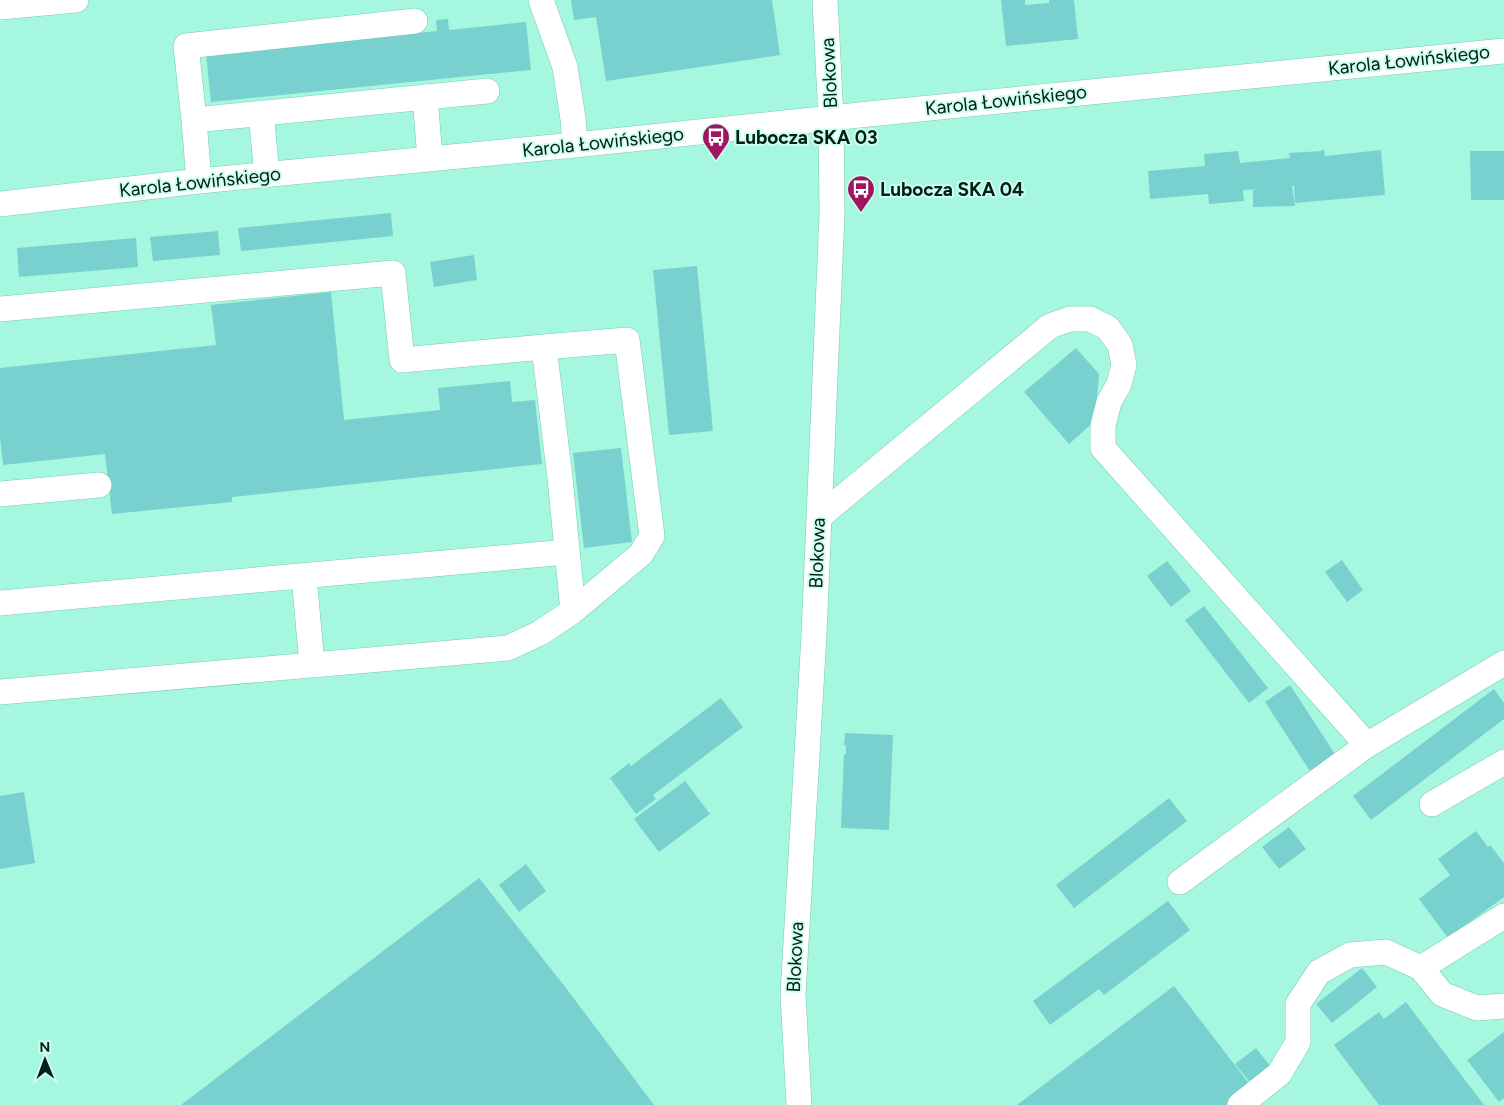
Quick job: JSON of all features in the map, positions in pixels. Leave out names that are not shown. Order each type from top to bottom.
[{"type":"street","points":[[0,8],[76,0]]},
{"type":"street","points":[[541,0],[565,67],[575,145]]},
{"type":"street","name":"Blokowa","points":[[800,1105],[793,994],[813,644],[832,214],[831,118],[825,0]]},
{"type":"street","points":[[199,181],[186,46],[415,22]]},
{"type":"street","name":"Karola Łowińskiego","points":[[0,204],[199,181],[1504,51]]},
{"type":"street","points":[[194,120],[487,91]]},
{"type":"street","points":[[425,97],[430,159]]},
{"type":"street","points":[[261,113],[267,175]]},
{"type":"street","points":[[0,309],[393,273],[402,360],[628,340],[652,536],[641,554],[574,611],[540,632],[508,648],[0,692]]},
{"type":"street","points":[[819,517],[1050,326],[1070,319],[1090,319],[1108,328],[1120,345],[1124,365],[1119,384],[1109,402],[1103,426],[1103,448],[1367,745]]},
{"type":"street","points":[[544,347],[574,611]]},
{"type":"street","points":[[0,494],[99,485]]},
{"type":"street","points":[[0,603],[567,552]]},
{"type":"street","points":[[304,576],[312,665]]},
{"type":"street","points":[[1180,882],[1367,745],[1504,663]]},
{"type":"street","points":[[1432,804],[1502,769]]},
{"type":"street","points":[[1421,968],[1504,916]]},
{"type":"street","points":[[1240,1105],[1279,1074],[1298,1042],[1298,1004],[1319,972],[1350,955],[1386,952],[1421,968],[1442,994],[1477,1008],[1504,1006]]},
{"type":"building","points":[[571,0],[772,0],[780,55],[606,81],[596,17],[574,20]]},
{"type":"building","points":[[1001,0],[1025,0],[1025,5],[1049,3],[1049,0],[1074,0],[1078,39],[1006,46]]},
{"type":"building","points":[[448,19],[449,30],[526,22],[531,70],[211,102],[206,54],[437,31],[436,20]]},
{"type":"building","points":[[1324,150],[1325,156],[1381,150],[1385,195],[1295,203],[1294,186],[1292,186],[1295,206],[1253,207],[1253,190],[1260,189],[1243,190],[1244,201],[1209,204],[1208,194],[1150,199],[1148,171],[1205,166],[1204,154],[1238,151],[1240,163],[1290,158],[1289,153]]},
{"type":"building","points":[[1470,151],[1504,151],[1504,200],[1471,200]]},
{"type":"building","points":[[391,213],[393,236],[241,251],[238,228]]},
{"type":"building","points":[[218,231],[220,255],[153,261],[150,237]]},
{"type":"building","points":[[136,238],[138,267],[19,277],[17,248]]},
{"type":"building","points":[[474,255],[477,280],[434,287],[430,262]]},
{"type":"building","points":[[697,266],[713,431],[669,435],[653,270]]},
{"type":"building","points":[[331,292],[344,420],[440,410],[438,388],[510,381],[512,402],[535,400],[542,464],[232,497],[232,502],[112,514],[105,454],[3,465],[0,437],[0,368],[216,345],[211,305]]},
{"type":"building","points":[[1076,348],[1099,374],[1095,421],[1069,444],[1024,392]]},
{"type":"building","points":[[621,448],[632,542],[584,548],[573,453]]},
{"type":"building","points":[[1342,560],[1363,590],[1347,602],[1325,572]]},
{"type":"building","points":[[1167,561],[1191,591],[1171,607],[1147,576]]},
{"type":"building","points":[[1204,606],[1268,688],[1249,703],[1185,620]]},
{"type":"building","points":[[1290,685],[1335,754],[1310,771],[1265,702]]},
{"type":"building","points":[[1494,689],[1504,703],[1504,719],[1371,820],[1353,796]]},
{"type":"building","points":[[721,698],[743,727],[653,795],[656,799],[636,814],[610,778],[629,763],[631,766]]},
{"type":"building","points":[[845,733],[893,735],[889,830],[841,828],[844,754],[846,755],[846,745],[844,745]]},
{"type":"building","points":[[685,781],[710,814],[659,852],[634,819]]},
{"type":"building","points":[[24,792],[35,863],[0,869],[0,796]]},
{"type":"building","points":[[1169,798],[1187,821],[1074,908],[1056,885]]},
{"type":"building","points":[[1289,827],[1306,849],[1279,869],[1262,847]]},
{"type":"building","points":[[1476,831],[1488,847],[1490,845],[1504,863],[1504,897],[1448,938],[1419,899],[1450,875],[1438,859]]},
{"type":"building","points":[[526,864],[546,891],[519,912],[499,885]]},
{"type":"building","points":[[479,878],[566,988],[654,1105],[181,1105]]},
{"type":"building","points":[[1168,901],[1190,930],[1104,995],[1099,989],[1050,1025],[1033,1001]]},
{"type":"building","points":[[1362,968],[1377,987],[1332,1023],[1316,1004]]},
{"type":"building","points":[[1174,986],[1251,1086],[1226,1105],[1017,1105]]},
{"type":"building","points":[[1406,1002],[1484,1105],[1379,1105],[1334,1045],[1379,1012],[1384,1019]]},
{"type":"building","points":[[1504,1032],[1504,1098],[1499,1102],[1467,1060]]},
{"type":"building","points":[[1256,1048],[1274,1071],[1254,1087],[1235,1064]]},
{"type":"place","name":"Lubocza SKA 03","points":[[716,161]]},
{"type":"place","name":"Lubocza SKA 04","points":[[861,213]]}]
